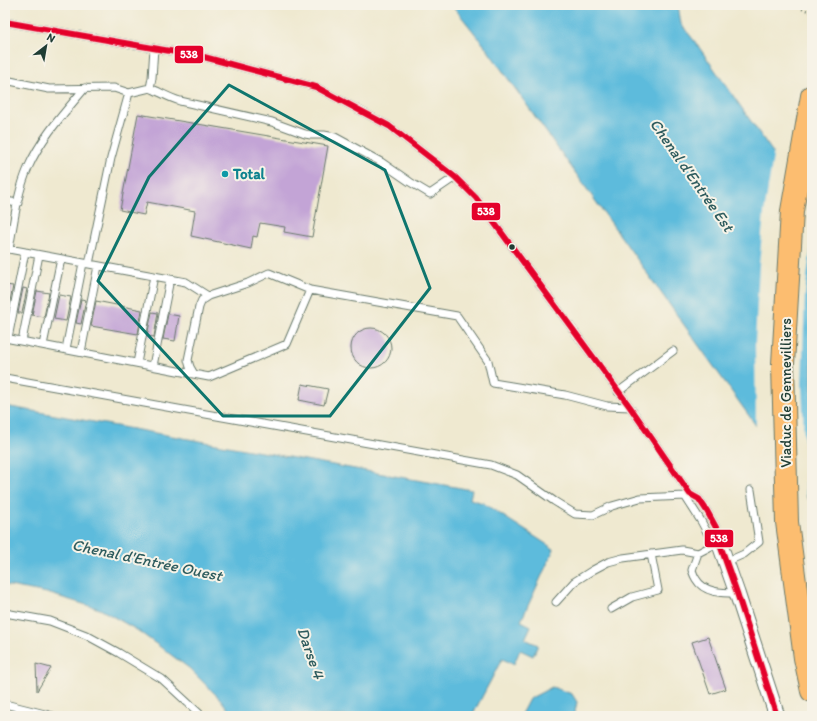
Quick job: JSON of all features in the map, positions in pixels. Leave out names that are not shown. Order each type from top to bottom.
[{"type":"highway","name":"Viaduc de Gennevilliers","points":[[812,96],[792,211],[783,364],[787,522],[804,658],[812,691]]},
{"type":"street","points":[[719,542],[737,592],[777,716]]},
{"type":"lane","points":[[5,22],[204,57],[316,87],[389,126],[455,177],[476,198],[630,407],[688,495],[709,536],[719,542]]},
{"type":"lane","points":[[150,88],[154,48]]},
{"type":"lane","points":[[5,80],[49,89],[114,88],[129,93],[150,88],[180,101],[272,122],[305,134],[335,137],[381,162],[430,194],[455,177]]},
{"type":"lane","points":[[85,88],[50,131],[34,156],[28,169],[18,203],[7,249],[186,282],[208,296]]},
{"type":"lane","points":[[66,349],[111,158],[129,93]]},
{"type":"lane","points":[[5,201],[18,203]]},
{"type":"lane","points":[[25,252],[7,338],[209,377],[287,344],[310,290]]},
{"type":"lane","points":[[22,341],[39,255]]},
{"type":"lane","points":[[43,345],[61,259]]},
{"type":"lane","points":[[81,352],[98,266]]},
{"type":"lane","points":[[194,374],[188,360],[199,307],[202,300],[208,296],[248,284],[269,272],[310,290],[457,316],[488,360],[493,383],[565,395],[607,406],[630,407]]},
{"type":"lane","points":[[137,363],[154,276]]},
{"type":"lane","points":[[153,366],[170,279]]},
{"type":"lane","points":[[618,392],[673,351]]},
{"type":"lane","points":[[5,378],[491,465],[517,475],[575,514],[593,515],[612,506],[640,498],[688,495],[699,499],[707,511],[719,533],[719,542]]},
{"type":"lane","points":[[726,562],[744,554],[759,542],[751,490]]},
{"type":"lane","points":[[556,602],[574,582],[593,570],[616,559],[682,550],[698,553],[719,542]]},
{"type":"lane","points":[[698,553],[692,570],[696,580],[704,588],[719,592],[737,592]]},
{"type":"lane","points":[[611,609],[632,597],[658,590],[651,554]]},
{"type":"lane","points":[[5,613],[50,621],[86,635],[162,679],[202,716]]},
{"type":"lane","points":[[5,704],[53,716]]},
{"type":"path","points":[[802,9],[812,12]]},
{"type":"highlighted area","points":[[229,85],[385,170],[430,288],[330,416],[223,416],[98,281],[149,177]]},
{"type":"water","name":"Chenal d'Entrée Est","points":[[451,5],[678,5],[681,24],[812,208],[812,504],[484,45]]},
{"type":"water","points":[[5,406],[472,490],[470,499],[483,503],[554,549],[521,621],[531,626],[525,639],[538,645],[533,656],[520,650],[514,664],[502,659],[472,716],[233,716],[221,700],[189,668],[137,630],[100,609],[47,593],[5,585]]},
{"type":"water","points":[[552,687],[572,694],[577,702],[574,716],[520,716],[529,699]]},
{"type":"pier","points":[[774,150],[812,205],[812,237],[805,295],[802,383],[806,499],[756,428],[755,343],[759,265],[764,213]]},
{"type":"building","name":"Total","points":[[138,114],[328,146],[312,237],[284,232],[285,227],[260,223],[257,237],[253,236],[251,249],[191,236],[195,211],[147,202],[144,215],[120,210]]},
{"type":"building","points":[[5,285],[13,286],[8,311],[5,310]]},
{"type":"building","points":[[23,288],[27,289],[22,313],[18,313]]},
{"type":"building","points":[[37,291],[49,293],[44,317],[32,315]]},
{"type":"building","points":[[59,295],[71,297],[66,321],[54,319]]},
{"type":"building","points":[[81,299],[86,300],[81,324],[76,323]]},
{"type":"building","points":[[96,301],[142,310],[138,334],[91,326]]},
{"type":"building","points":[[152,312],[158,313],[154,337],[147,336]]},
{"type":"building","points":[[168,314],[179,316],[175,341],[163,339]]},
{"type":"building","points":[[375,328],[382,331],[388,337],[391,348],[390,356],[382,365],[375,368],[367,368],[360,365],[352,356],[351,344],[354,337],[363,329]]},
{"type":"building","points":[[302,384],[328,389],[324,405],[299,400]]},
{"type":"building","points":[[708,637],[726,689],[710,694],[692,642]]},
{"type":"building","points":[[36,664],[51,668],[37,691]]},
{"type":"transit line","name":"538","points":[[5,22],[204,57],[316,87],[389,126],[455,177],[476,198],[630,407],[690,494],[699,499],[707,511],[719,533],[719,542],[777,716]]},
{"type":"place","name":"Total","points":[[225,174]]},
{"type":"water label","name":"Chenal d'Entrée Ouest","points":[[147,560]]},
{"type":"water label","name":"Darse 4","points":[[311,653]]}]
